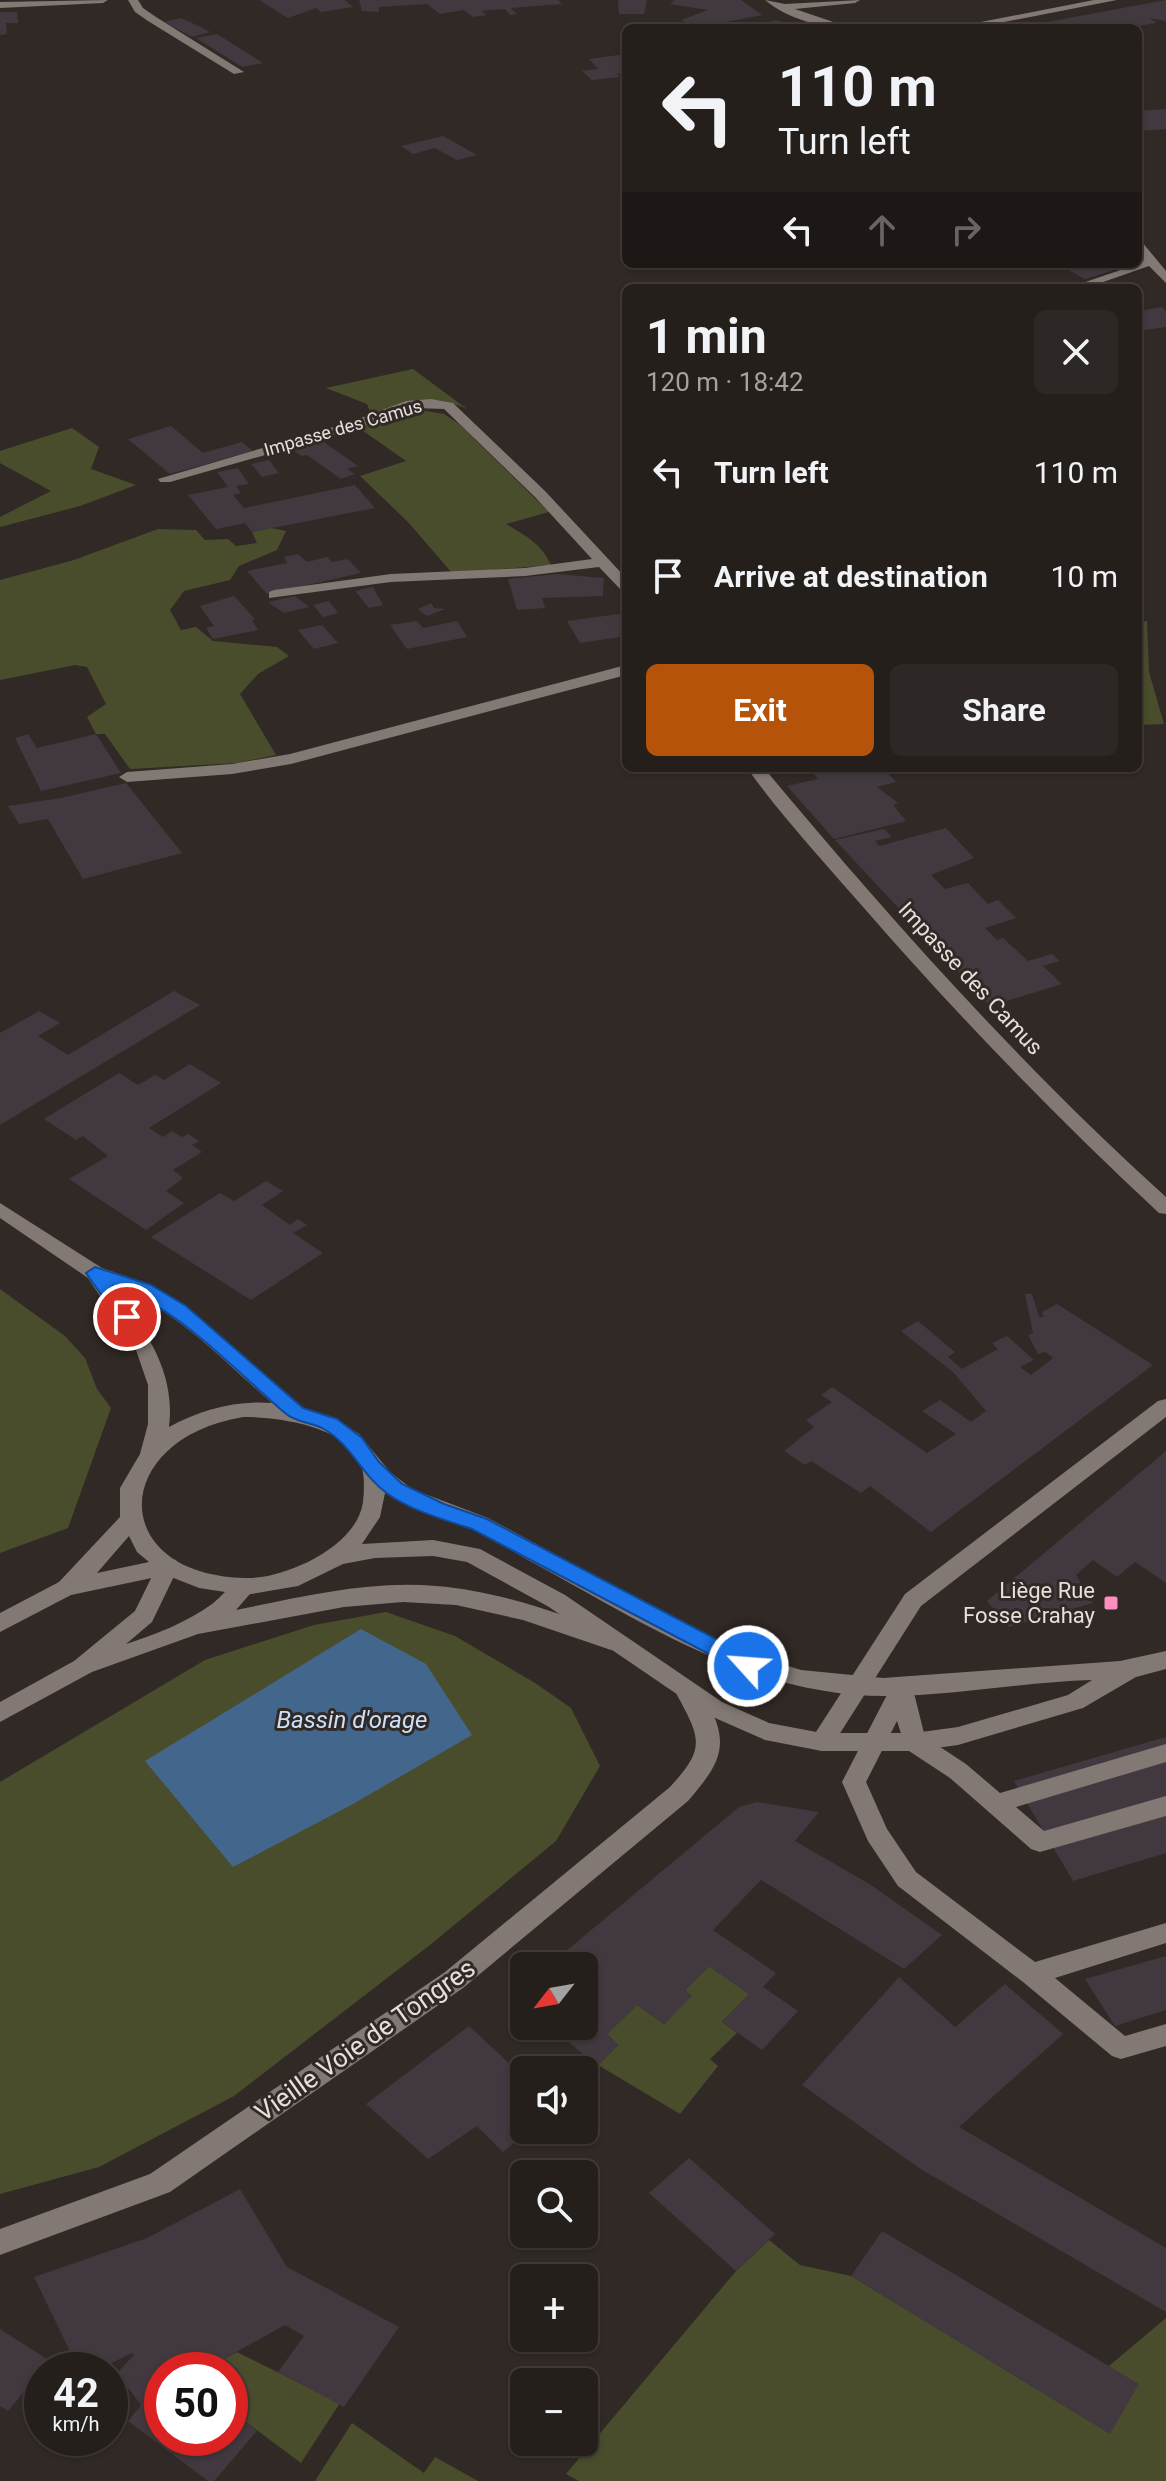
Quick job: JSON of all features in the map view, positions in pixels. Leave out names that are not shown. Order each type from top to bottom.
[{"type":"street","points":[[0,5],[103,0]]},
{"type":"street","points":[[133,0],[139,10],[152,19],[238,72]]},
{"type":"street","points":[[770,0],[802,17],[830,24]]},
{"type":"street","points":[[780,7],[855,0]]},
{"type":"street","points":[[977,24],[1112,0]]},
{"type":"street","points":[[1142,250],[1166,279]]},
{"type":"street","points":[[1142,264],[1152,261]]},
{"type":"street","points":[[1086,284],[1132,268]]},
{"type":"street","name":"Impasse des Camus","points":[[165,479],[355,425],[411,404],[448,406],[540,494],[622,582]]},
{"type":"street","points":[[274,595],[391,578],[525,572],[604,562]]},
{"type":"street","points":[[127,777],[232,769],[291,759],[622,671]]},
{"type":"street","name":"Impasse des Camus","points":[[758,772],[847,881],[995,1041],[1110,1158],[1166,1208]]},
{"type":"street","points":[[0,1209],[95,1273],[144,1290],[179,1311],[296,1412]]},
{"type":"street","points":[[95,1273],[146,1349],[159,1385],[159,1424],[151,1454],[131,1488],[131,1519],[145,1546],[168,1566],[199,1580],[245,1587],[290,1580],[338,1557],[413,1548],[472,1555],[557,1601],[688,1693],[738,1721],[791,1738],[822,1742],[914,1742],[958,1736],[1075,1702],[1130,1669]]},
{"type":"street","points":[[822,1742],[913,1600],[1166,1406]]},
{"type":"street","points":[[151,1454],[180,1430],[221,1414],[259,1409],[296,1412],[330,1424],[355,1443],[372,1467],[395,1489],[437,1509],[480,1524],[748,1666],[805,1681],[901,1689],[1055,1673],[1130,1669],[1166,1660]]},
{"type":"street","points":[[338,1557],[368,1523],[377,1494],[372,1467]]},
{"type":"street","points":[[0,1623],[65,1588],[90,1566],[131,1519]]},
{"type":"street","points":[[65,1588],[168,1566]]},
{"type":"street","points":[[82,1667],[144,1616],[168,1566]]},
{"type":"street","points":[[196,1626],[233,1602],[245,1587]]},
{"type":"street","points":[[0,1713],[82,1667],[196,1626],[353,1598],[435,1594],[479,1601],[541,1616],[612,1641]]},
{"type":"street","points":[[901,1689],[914,1742],[958,1771],[1040,1842],[1166,1806]]},
{"type":"street","points":[[901,1689],[854,1782],[877,1834],[907,1879],[1032,1974],[1121,2048],[1166,2035]]},
{"type":"street","name":"Vieille Voie de Tongres","points":[[0,2242],[160,2183],[454,1980],[679,1794],[705,1766],[710,1748],[706,1719],[688,1693]]},
{"type":"street","points":[[994,1804],[1166,1753]]},
{"type":"street","points":[[1032,1974],[1166,1933]]},
{"type":"green space","points":[[413,369],[467,409],[430,400],[371,414],[367,404],[326,388]]},
{"type":"green space","points":[[420,410],[444,414],[459,424],[549,512],[506,524],[538,546],[551,565],[452,573],[408,522],[360,476],[406,461],[359,428]]},
{"type":"green space","points":[[72,428],[99,447],[91,469],[136,485],[80,506],[0,527],[0,517],[51,491],[0,463],[0,451]]},
{"type":"green space","points":[[271,528],[286,531],[277,550],[239,566],[230,580],[184,591],[170,610],[181,630],[196,627],[213,641],[277,647],[289,656],[258,674],[240,694],[276,755],[237,763],[130,769],[105,734],[96,734],[87,717],[106,704],[87,667],[75,665],[0,680],[0,580],[74,560],[158,529],[196,530],[205,540],[228,539],[236,546],[257,543],[252,532]]},
{"type":"green space","points":[[1147,621],[1149,672],[1164,724],[1142,725],[1142,622]]},
{"type":"green space","points":[[0,1289],[65,1336],[85,1358],[97,1389],[111,1408],[68,1528],[0,1553]]},
{"type":"green space","points":[[386,1612],[455,1636],[571,1708],[600,1766],[556,1841],[430,1945],[234,2096],[99,2167],[0,2194],[0,1782],[205,1660],[314,1625]]},
{"type":"green space","points":[[709,1966],[749,1994],[722,2022],[737,2033],[710,2059],[718,2066],[680,2114],[598,2065],[618,2045],[607,2034],[637,2005],[664,2024],[691,1996],[685,1990]]},
{"type":"green space","points":[[769,2240],[800,2265],[851,2276],[1109,2433],[1109,2366],[1166,2318],[1166,2481],[579,2481],[566,2474],[581,2456],[598,2456],[598,2436],[736,2271]]},
{"type":"green space","points":[[248,2357],[340,2403],[301,2463],[248,2423]]},
{"type":"green space","points":[[352,2423],[424,2473],[435,2457],[478,2481],[315,2481]]},
{"type":"water","name":"Bassin d'orage","points":[[361,1629],[426,1664],[472,1735],[353,1804],[233,1867],[145,1761]]},
{"type":"building","points":[[259,0],[345,0],[353,7],[321,12],[316,8],[288,18]]},
{"type":"building","points":[[359,0],[558,0],[562,4],[511,8],[517,14],[510,15],[505,9],[481,11],[487,15],[473,17],[464,10],[440,14],[427,4],[379,7],[379,12],[362,11]]},
{"type":"building","points":[[618,0],[647,0],[644,14],[619,14]]},
{"type":"building","points":[[675,0],[741,0],[762,15],[716,24],[688,24],[681,20],[708,10],[670,4]]},
{"type":"building","points":[[1166,0],[1166,21],[1149,18],[1157,23],[1036,24]]},
{"type":"building","points":[[0,12],[17,12],[18,23],[6,23],[7,34],[0,35]]},
{"type":"building","points":[[181,18],[210,32],[192,37],[164,22]]},
{"type":"building","points":[[776,20],[786,24],[761,24]]},
{"type":"building","points":[[217,34],[263,63],[242,67],[196,38]]},
{"type":"building","points":[[622,55],[622,73],[617,74],[620,77],[592,80],[582,71],[598,69],[589,59]]},
{"type":"building","points":[[1166,109],[1166,129],[1142,131],[1142,111]]},
{"type":"building","points":[[443,136],[477,155],[457,160],[435,148],[413,154],[401,146]]},
{"type":"building","points":[[1065,268],[1121,268],[1085,279]]},
{"type":"building","points":[[1163,307],[1166,327],[1142,330],[1142,310]]},
{"type":"building","points":[[171,426],[203,453],[242,442],[253,451],[170,474],[128,439]]},
{"type":"building","points":[[321,440],[358,466],[347,469],[355,474],[341,479],[307,455],[301,456],[292,449]]},
{"type":"building","points":[[269,460],[279,473],[262,477],[251,464]]},
{"type":"building","points":[[238,468],[249,484],[236,486],[241,493],[233,495],[244,508],[355,485],[375,508],[252,532],[245,523],[216,529],[188,495],[228,487],[217,472]]},
{"type":"building","points":[[298,554],[307,562],[327,557],[332,562],[348,559],[361,573],[267,594],[247,571],[287,563],[284,557]]},
{"type":"building","points":[[557,574],[604,578],[603,596],[542,598],[545,608],[517,610],[508,579]]},
{"type":"building","points":[[373,587],[383,605],[369,608],[355,591]]},
{"type":"building","points":[[234,596],[255,619],[252,620],[258,630],[213,639],[206,628],[214,626],[200,606]]},
{"type":"building","points":[[295,596],[309,607],[284,613],[268,602]]},
{"type":"building","points":[[329,601],[338,613],[323,617],[313,605]]},
{"type":"building","points":[[431,603],[434,608],[445,609],[427,616],[418,609]]},
{"type":"building","points":[[622,614],[622,637],[580,643],[567,621]]},
{"type":"building","points":[[417,621],[423,628],[457,621],[467,637],[407,649],[390,625]]},
{"type":"building","points":[[322,625],[338,643],[314,649],[298,630]]},
{"type":"building","points":[[28,734],[37,748],[96,734],[121,773],[41,791],[15,738]]},
{"type":"building","points":[[812,772],[887,772],[896,782],[877,787],[898,803],[893,805],[906,821],[834,839],[787,786],[818,779]]},
{"type":"building","points":[[126,783],[182,853],[83,879],[48,819],[19,824],[8,806],[61,798]]},
{"type":"building","points":[[946,828],[974,858],[931,875],[945,889],[968,883],[988,904],[998,900],[1016,918],[985,928],[997,940],[1003,938],[1028,961],[1052,954],[1060,961],[1043,966],[1062,984],[990,1006],[835,840],[884,829],[892,837],[875,841],[879,846]]},
{"type":"building","points":[[174,991],[200,1005],[0,1125],[0,1033],[39,1011],[60,1023],[38,1036],[68,1055]]},
{"type":"building","points":[[190,1064],[221,1083],[149,1128],[163,1137],[172,1131],[182,1137],[188,1134],[199,1141],[192,1145],[202,1152],[173,1170],[183,1178],[166,1191],[184,1203],[146,1230],[69,1179],[108,1156],[83,1136],[76,1140],[44,1119],[119,1073],[138,1085],[155,1075],[164,1080]]},
{"type":"building","points":[[266,1181],[283,1191],[262,1205],[290,1225],[298,1219],[307,1225],[293,1233],[323,1253],[251,1300],[151,1237],[220,1193],[234,1201]]},
{"type":"building","points":[[1025,1294],[1032,1294],[1039,1317],[1044,1317],[1042,1312],[1057,1304],[1153,1365],[931,1532],[870,1486],[861,1493],[811,1461],[805,1465],[784,1451],[814,1427],[806,1420],[832,1402],[821,1395],[832,1387],[927,1453],[956,1434],[922,1411],[940,1400],[971,1422],[986,1411],[954,1373],[901,1331],[918,1321],[955,1352],[948,1357],[962,1369],[998,1349],[992,1343],[1007,1336],[1034,1360],[1020,1367],[1031,1375],[1053,1358],[1045,1352],[1038,1354],[1028,1335],[1033,1333]]},
{"type":"building","points":[[1166,1451],[1166,1583],[1135,1562],[1117,1577],[1093,1560],[1076,1575],[1093,1603],[1008,1627],[987,1601]]},
{"type":"building","points":[[1166,1737],[1166,1853],[1073,1881],[1014,1781]]},
{"type":"building","points":[[757,1802],[819,1812],[795,1841],[871,1885],[942,1935],[904,1969],[761,1880],[713,1930],[776,1973],[763,1987],[798,2011],[762,2050],[722,2022],[749,1994],[709,1966],[685,1990],[692,1996],[664,2024],[637,2005],[607,2034],[618,2045],[598,2065],[598,2056],[585,2056],[566,2040],[598,2040],[598,1952],[565,1952],[739,1807]]},
{"type":"building","points":[[1166,1956],[1166,2010],[1115,2026],[1085,1979]]},
{"type":"building","points":[[899,1977],[955,2027],[1005,1984],[1063,2034],[959,2127],[1166,2248],[1166,2312],[919,2168],[802,2085]]},
{"type":"building","points":[[469,2026],[510,2064],[508,2097],[510,2144],[512,2144],[503,2152],[477,2126],[428,2159],[366,2104]]},
{"type":"building","points":[[689,2158],[775,2234],[736,2271],[649,2193]]},
{"type":"building","points":[[240,2189],[287,2267],[399,2327],[344,2407],[278,2372],[304,2336],[285,2325],[236,2352],[144,2352],[144,2433],[128,2421],[141,2405],[128,2388],[128,2361],[134,2355],[128,2355],[128,2352],[70,2352],[34,2277],[147,2238]]},
{"type":"building","points":[[882,2231],[1139,2384],[1110,2434],[851,2276]]},
{"type":"building","points":[[0,2329],[36,2352],[24,2352],[24,2392],[8,2411],[0,2406]]},
{"type":"building","points":[[248,2424],[257,2431],[248,2441]]},
{"type":"building","points":[[175,2456],[236,2456],[214,2481],[208,2481]]},
{"type":"place","name":"Liège Rue Fosse Crahay","points":[[1111,1603]]},
{"type":"route","points":[[127,1317],[95,1273],[144,1290],[179,1311],[296,1412],[330,1424],[355,1443],[372,1467],[395,1489],[437,1509],[480,1524],[748,1666]]}]
